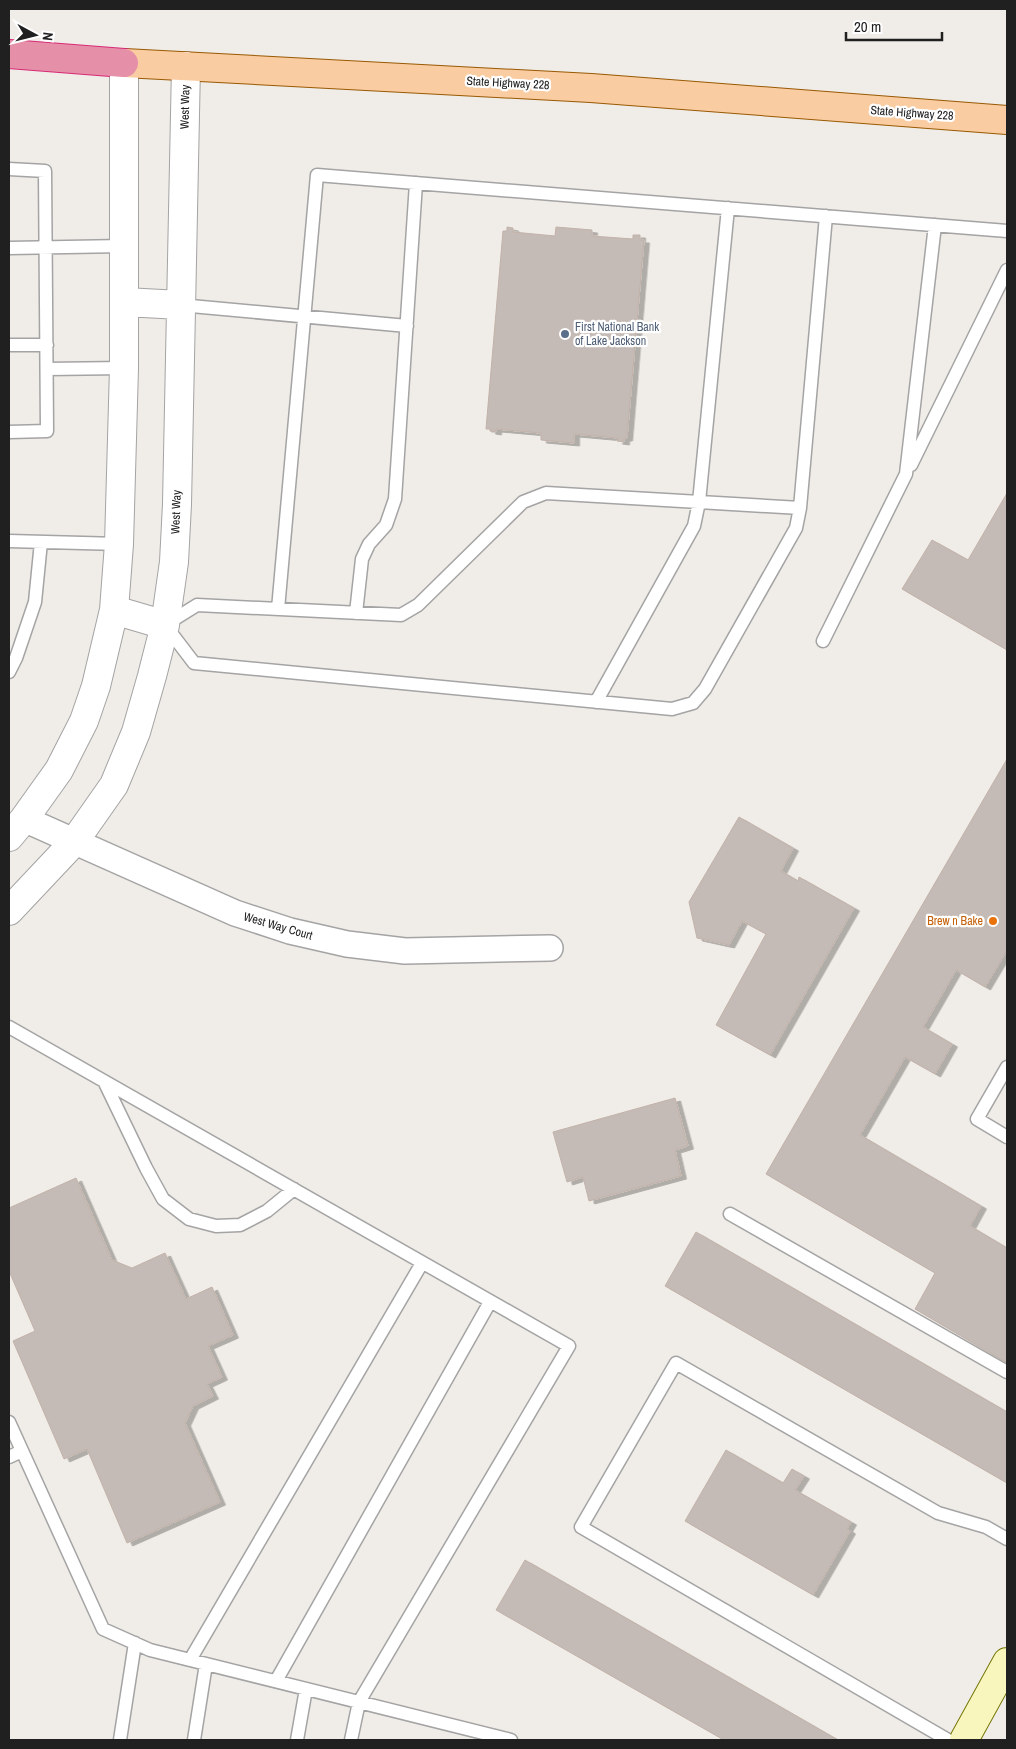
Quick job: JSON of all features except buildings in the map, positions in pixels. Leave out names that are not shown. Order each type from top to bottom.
[{"type":"highway","points":[[9,54],[124,63]]},
{"type":"main road","name":"State Highway 228","points":[[9,66],[124,63],[186,66],[591,88],[1007,120]]},
{"type":"main road","points":[[964,1740],[1007,1662]]},
{"type":"street","points":[[16,828],[59,770],[84,721],[96,686],[114,610],[120,544],[124,368],[124,63]]},
{"type":"street","name":"West Way","points":[[9,911],[74,842],[114,785],[136,732],[165,625],[174,562],[177,504],[186,66]]},
{"type":"street","points":[[125,302],[180,306]]},
{"type":"street","points":[[114,610],[165,625]]},
{"type":"street","name":"West Way Court","points":[[16,828],[74,842],[235,913],[290,930],[347,944],[405,951],[550,948]]},
{"type":"lane","points":[[9,169],[45,170],[47,345],[47,431],[9,432]]},
{"type":"lane","points":[[278,609],[317,175],[1007,231]]},
{"type":"lane","points":[[356,613],[362,559],[369,544],[386,525],[395,499],[416,183]]},
{"type":"lane","points":[[596,702],[694,526],[700,502],[728,208]]},
{"type":"lane","points":[[800,508],[546,492],[523,502],[418,605],[401,615],[197,605],[165,625],[194,663],[672,709],[693,703],[705,689],[796,528],[800,508],[826,216]]},
{"type":"lane","points":[[906,474],[935,225]]},
{"type":"lane","points":[[9,248],[124,246]]},
{"type":"lane","points":[[824,641],[1007,270]]},
{"type":"lane","points":[[180,306],[407,326]]},
{"type":"lane","points":[[9,345],[47,345]]},
{"type":"lane","points":[[47,369],[124,368]]},
{"type":"lane","points":[[9,541],[120,544]]},
{"type":"lane","points":[[9,672],[16,658],[35,602],[41,542]]},
{"type":"lane","points":[[9,1027],[569,1346],[358,1702],[352,1740]]},
{"type":"lane","points":[[1007,1067],[977,1120],[1007,1137]]},
{"type":"lane","points":[[104,1081],[146,1168],[164,1199],[188,1219],[216,1226],[240,1225],[267,1211],[294,1190]]},
{"type":"lane","points":[[730,1214],[1007,1372]]},
{"type":"lane","points":[[190,1660],[422,1263]]},
{"type":"lane","points":[[276,1682],[490,1302]]},
{"type":"lane","points":[[948,1740],[581,1527],[676,1363],[938,1513],[986,1527],[1007,1539]]},
{"type":"lane","points":[[9,1422],[102,1629],[150,1650],[358,1702],[463,1735],[511,1740]]},
{"type":"lane","points":[[9,1458],[22,1451]]},
{"type":"lane","points":[[120,1740],[135,1643]]},
{"type":"lane","points":[[194,1740],[206,1664]]},
{"type":"lane","points":[[297,1740],[306,1689]]},
{"type":"place","name":"First National Bank of Lake Jackson","points":[[565,334]]},
{"type":"place","name":"Brew n Bake","points":[[993,921]]}]
